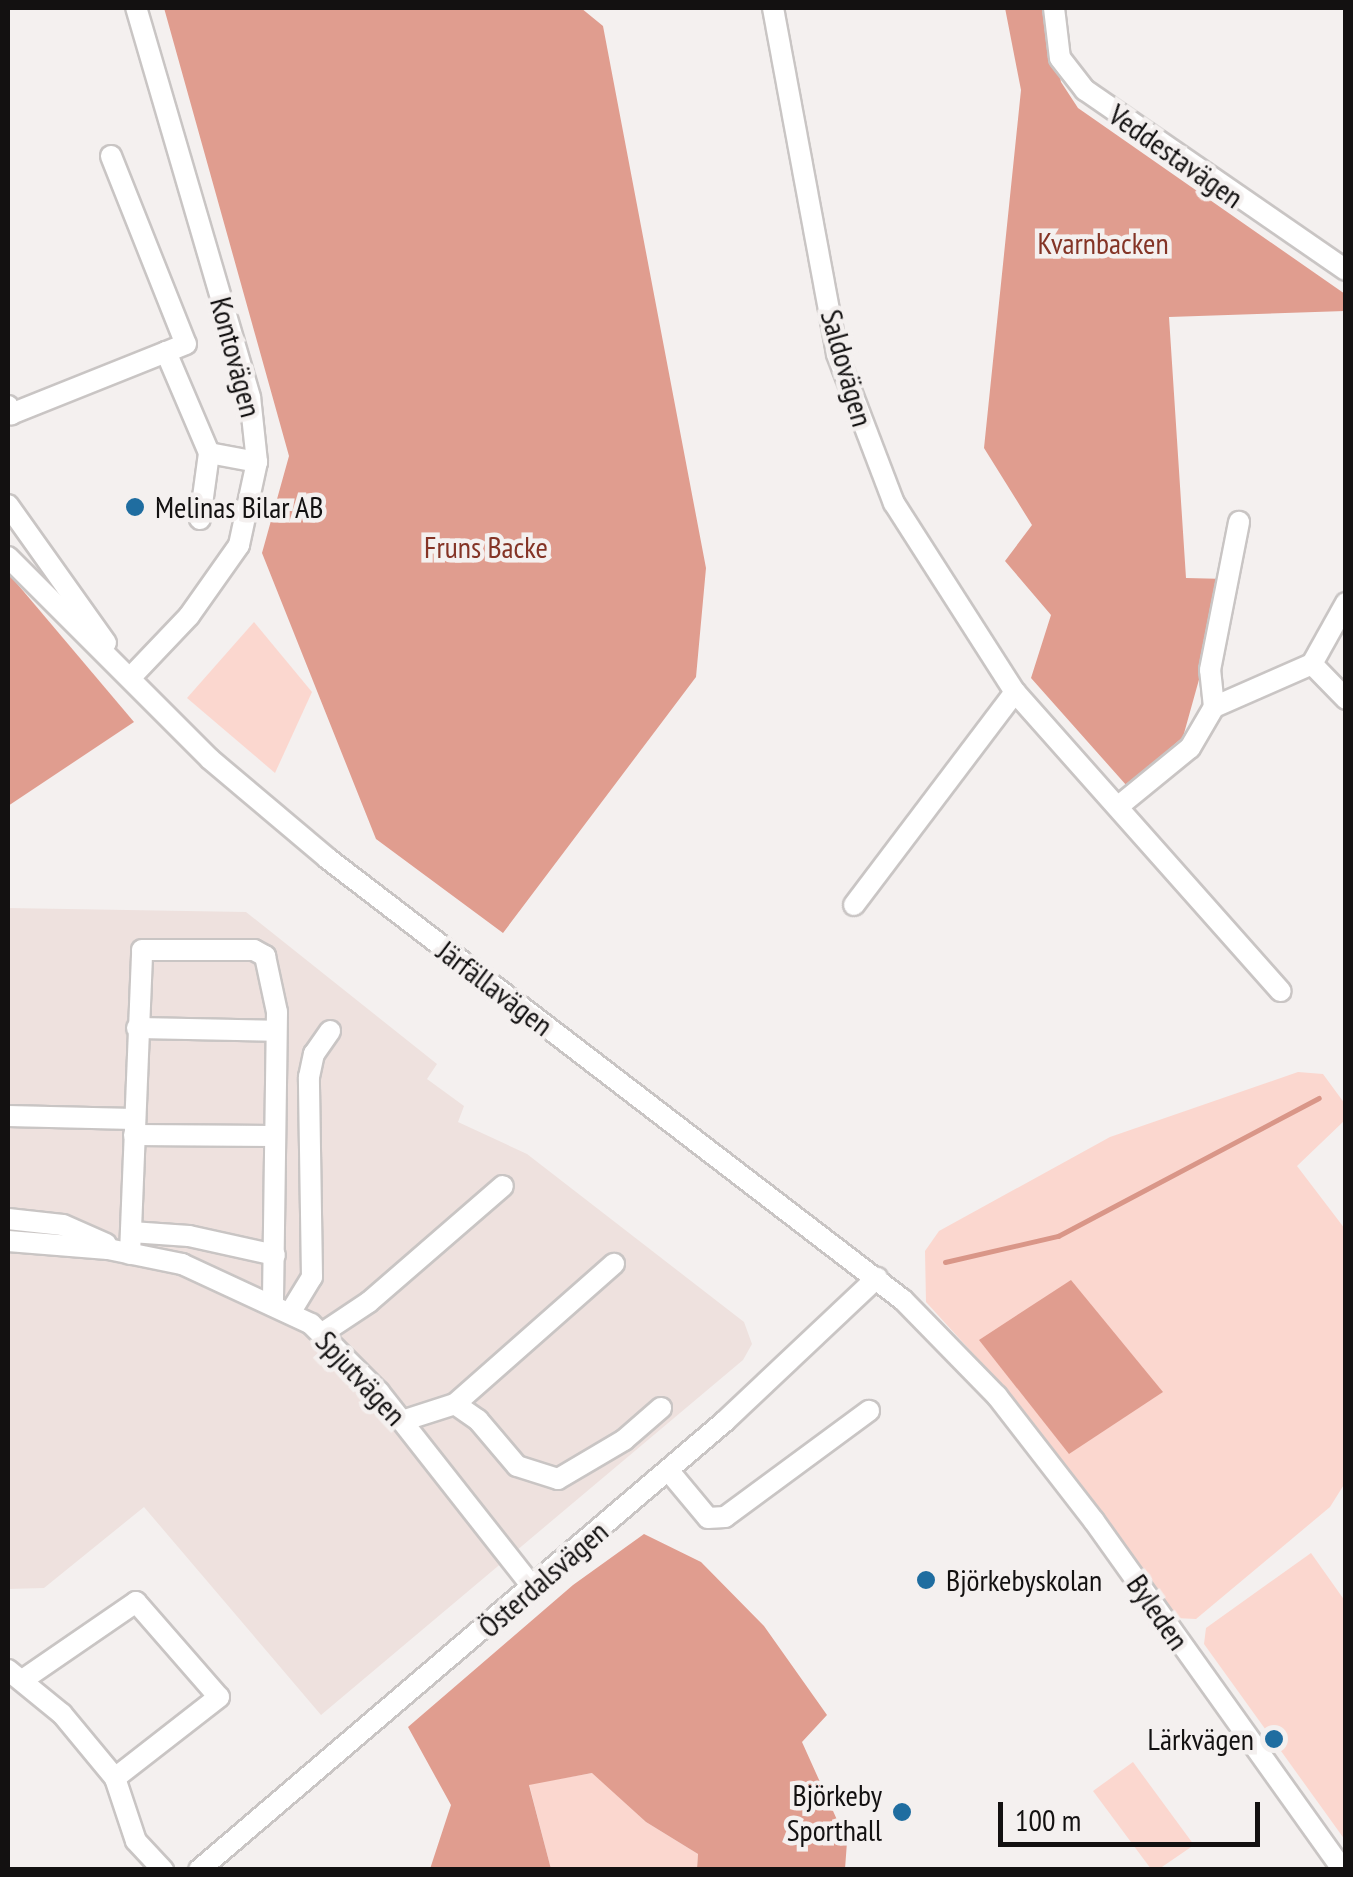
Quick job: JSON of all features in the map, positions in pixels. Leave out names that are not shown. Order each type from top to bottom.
[{"type":"street","name":"Kontovägen","points":[[131,676],[190,616],[239,546],[257,462],[250,397],[136,8]]},
{"type":"street","name":"Saldovägen","points":[[773,8],[837,354],[863,430],[920,552],[1015,692],[1120,805],[1280,991]]},
{"type":"street","name":"Veddestavägen","points":[[1054,8],[1060,58],[1085,90],[1346,270]]},
{"type":"street","points":[[8,406],[11,414],[186,344],[111,156]]},
{"type":"street","points":[[166,352],[209,453],[200,519]]},
{"type":"street","points":[[209,453],[257,462]]},
{"type":"street","name":"Järfällavägen","points":[[8,505],[131,676]]},
{"type":"street","points":[[1214,707],[1210,670],[1239,522]]},
{"type":"street","name":"Järfällavägen","points":[[8,556],[210,759],[327,858],[877,1278]]},
{"type":"street","points":[[1120,805],[1190,748],[1214,707],[1312,664],[1346,603]]},
{"type":"street","points":[[1312,664],[1346,698]]},
{"type":"street","points":[[854,905],[1015,692]]},
{"type":"street","points":[[275,1255],[189,1236],[131,1243],[136,1028],[142,950],[254,950],[265,956],[276,1031],[275,1255],[282,1308]]},
{"type":"street","points":[[136,1028],[276,1031]]},
{"type":"street","points":[[282,1308],[312,1277],[309,1077],[314,1054],[330,1031]]},
{"type":"street","points":[[8,1116],[274,1136]]},
{"type":"street","points":[[321,1334],[369,1302],[503,1186]]},
{"type":"street","points":[[8,1219],[63,1225],[108,1249]]},
{"type":"street","name":"Spjutvägen","points":[[8,1241],[108,1249],[131,1243],[282,1308],[321,1334],[402,1421],[533,1588]]},
{"type":"street","points":[[402,1421],[455,1404],[614,1264]]},
{"type":"street","name":"Österdalsvägen","points":[[199,1870],[533,1588],[877,1278]]},
{"type":"street","name":"Byleden","points":[[877,1278],[1021,1428],[1340,1869]]},
{"type":"street","points":[[455,1404],[517,1466],[558,1479],[624,1440],[661,1408]]},
{"type":"street","points":[[668,1470],[708,1518],[724,1517],[869,1411]]},
{"type":"street","points":[[115,1778],[219,1696],[136,1602],[16,1675],[115,1778],[136,1842],[163,1870]]},
{"type":"shaded area","points":[[254,622],[312,692],[275,773],[187,698]]},
{"type":"shaded area","points":[[8,908],[246,912],[437,1064],[427,1079],[464,1106],[458,1122],[527,1154],[744,1322],[752,1344],[743,1360],[321,1715],[144,1507],[44,1588],[8,1589]]},
{"type":"shaded area","points":[[1298,1072],[1323,1074],[1345,1104],[1345,1120],[1297,1166],[1345,1229],[1345,1483],[1330,1507],[1196,1619],[1175,1618],[1019,1404],[926,1302],[925,1251],[939,1231],[1110,1137]]},
{"type":"shaded area","points":[[1311,1553],[1345,1601],[1345,1840],[1204,1644],[1206,1628]]},
{"type":"shaded area","points":[[1133,1762],[1194,1845],[1159,1869],[1151,1869],[1093,1791]]},
{"type":"shaded area","points":[[593,1773],[646,1822],[698,1854],[697,1869],[551,1869],[529,1784]]},
{"type":"green space","name":"Fruns Backe","points":[[164,8],[581,8],[603,26],[706,568],[696,677],[503,933],[376,839],[262,553],[289,456]]},
{"type":"green space","name":"Kvarnbacken","points":[[1005,8],[1046,8],[1061,82],[1078,108],[1345,294],[1345,311],[1169,317],[1186,578],[1227,579],[1183,737],[1127,786],[1031,678],[1051,615],[1005,561],[1032,525],[984,448],[1021,90]]},
{"type":"green space","points":[[8,573],[134,722],[8,806]]},
{"type":"green space","points":[[1071,1280],[1163,1392],[1069,1454],[979,1340]]},
{"type":"green space","points":[[644,1534],[701,1562],[764,1626],[827,1715],[802,1742],[847,1842],[845,1869],[697,1869],[698,1854],[646,1822],[592,1773],[529,1785],[551,1869],[430,1869],[451,1805],[408,1727],[573,1585]]},
{"type":"waterway","points":[[945,1262],[1058,1236],[1319,1098]]},
{"type":"place","name":"Melinas Bilar AB","points":[[135,507]]},
{"type":"place","name":"Björkebyskolan","points":[[926,1580]]},
{"type":"place","name":"Lärkvägen","points":[[1274,1739]]},
{"type":"place","name":"Björkeby Sporthall","points":[[902,1812]]}]
